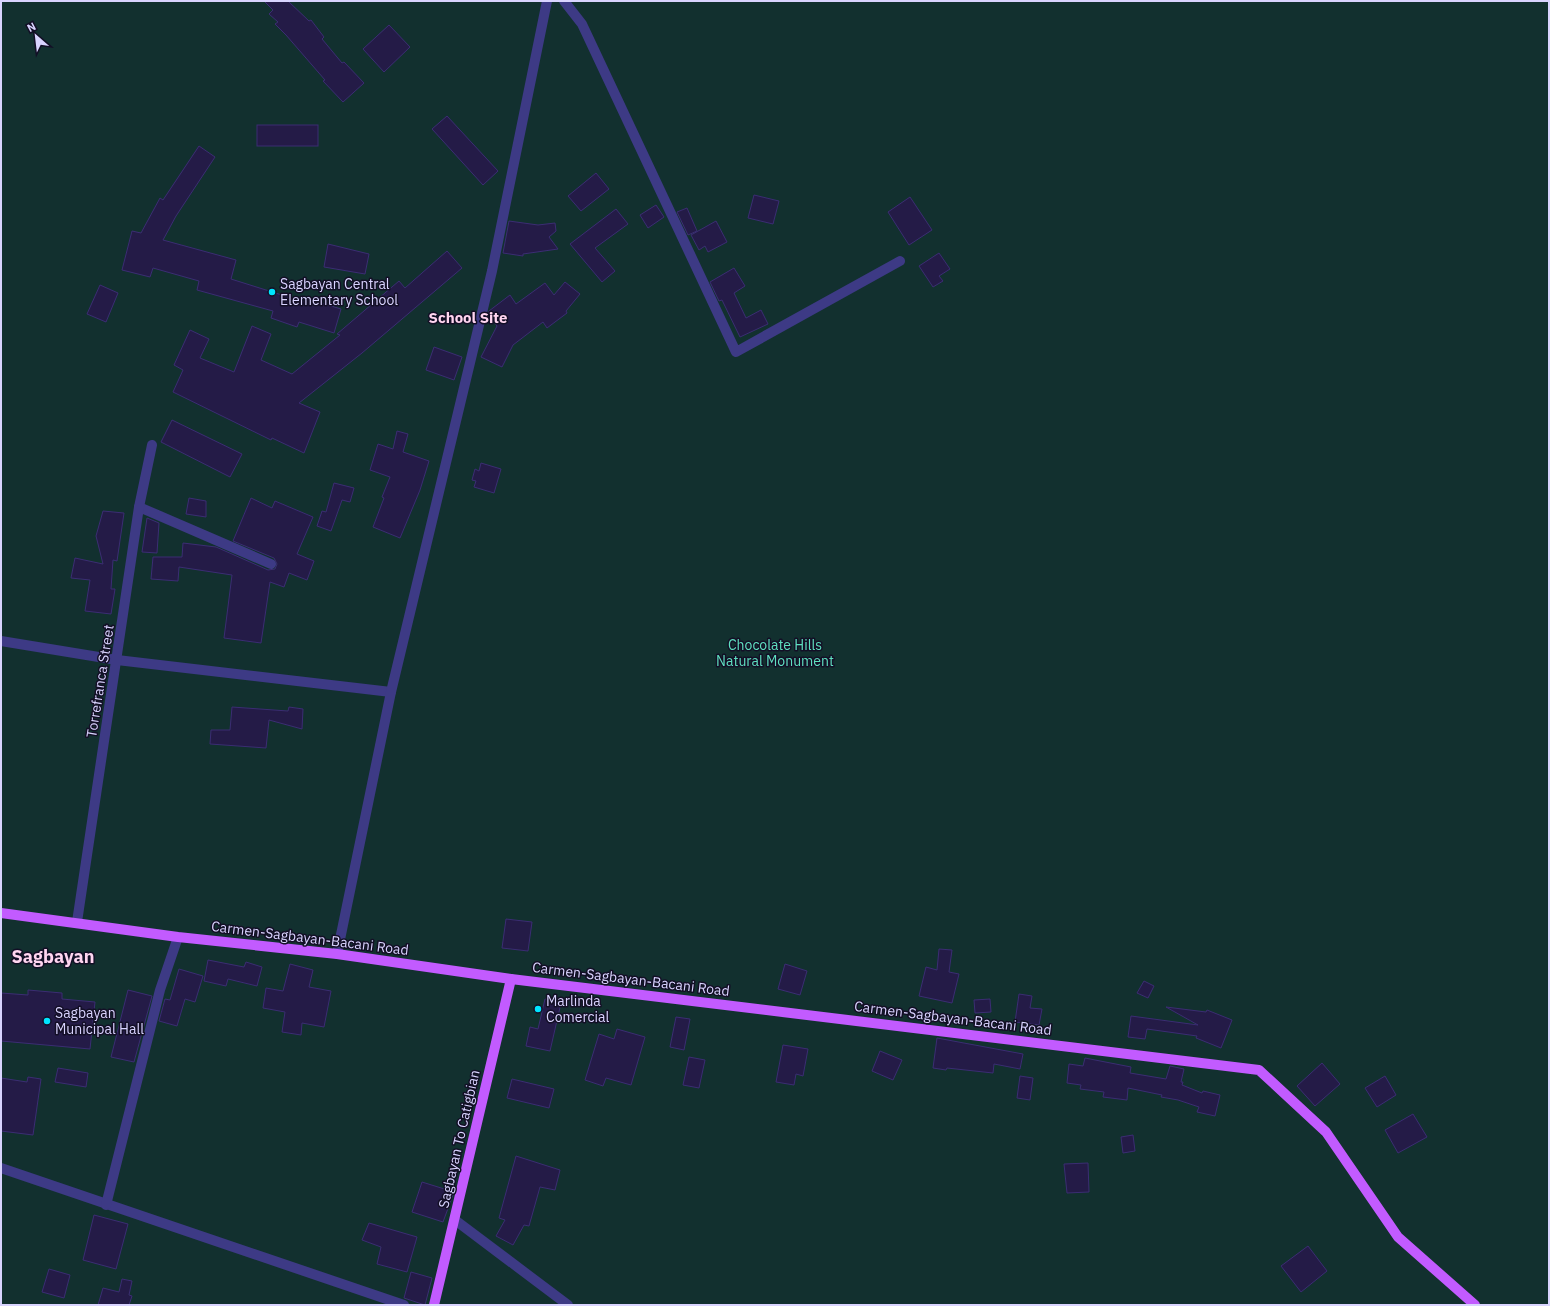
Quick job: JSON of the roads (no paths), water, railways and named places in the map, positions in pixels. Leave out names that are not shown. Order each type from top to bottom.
[{"type":"main road","name":"Carmen-Sagbayan-Bacani Road","points":[[1,913],[77,922],[178,937],[337,954],[511,979],[1259,1070],[1326,1132],[1398,1237],[1475,1305]]},
{"type":"main road","name":"Sagbayan To Catigbian","points":[[434,1305],[511,979]]},
{"type":"street","points":[[337,954],[391,692],[492,271],[547,1]]},
{"type":"street","points":[[564,1],[582,24],[736,352],[900,261]]},
{"type":"street","name":"Torrefranca Street","points":[[77,922],[139,507],[152,445]]},
{"type":"street","points":[[139,507],[271,564]]},
{"type":"street","points":[[1,641],[117,660],[391,692]]},
{"type":"street","points":[[106,1205],[160,990],[178,937]]},
{"type":"street","points":[[1,1168],[106,1205],[404,1305]]},
{"type":"street","points":[[455,1220],[568,1305]]},
{"type":"place","name":"Sagbayan Central Elementary School","points":[[272,292]]},
{"type":"place","name":"Marlinda Comercial","points":[[538,1009]]},
{"type":"place","name":"Sagbayan Municipal Hall","points":[[47,1021]]},
{"type":"district","name":"School Site","points":[[468,318]]},
{"type":"district","name":"Sagbayan","points":[[53,957]]},
{"type":"park label","name":"Chocolate Hills Natural Monument","points":[[775,654]]}]
